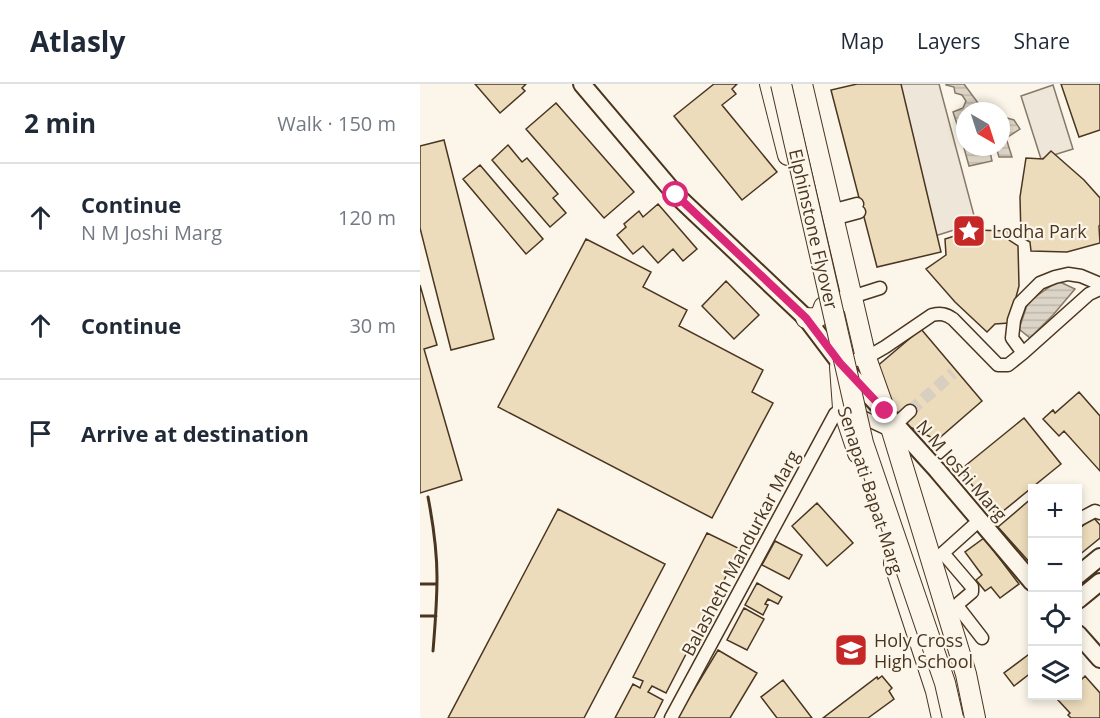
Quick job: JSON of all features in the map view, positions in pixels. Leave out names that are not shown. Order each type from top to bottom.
[{"type":"main road","points":[[582,84],[676,195],[806,318],[840,363]]},
{"type":"main road","name":"Senapati Bapat Marg","points":[[770,84],[824,307],[840,363],[843,408],[936,691],[942,718]]},
{"type":"main road","name":"Elphinstone Flyover","points":[[780,84],[863,443],[945,683],[953,718]]},
{"type":"main road","name":"Elphinstone Flyover","points":[[793,84],[876,441],[957,678],[965,718]]},
{"type":"main road","name":"Senapati Bapat Marg","points":[[802,84],[866,358],[891,422],[966,674],[975,718]]},
{"type":"main road","points":[[806,318],[819,318],[824,307],[852,298]]},
{"type":"main road","name":"N M Joshi Marg","points":[[840,363],[891,422],[937,470],[1028,577]]},
{"type":"main road","points":[[1082,571],[1100,557]]},
{"type":"main road","points":[[1082,596],[1100,582]]},
{"type":"main road","points":[[1082,639],[1100,659]]},
{"type":"street","points":[[832,215],[858,208]]},
{"type":"street","points":[[840,363],[866,358],[938,313],[946,314],[953,319],[998,365],[1008,365],[1021,351],[1098,285],[1081,276],[1068,274],[1040,283],[1020,303],[1014,320],[1012,338],[1021,351]]},
{"type":"street","points":[[852,298],[880,288]]},
{"type":"street","points":[[843,408],[891,422],[910,411]]},
{"type":"street","name":"Balasheth Mandurkar Marg","points":[[671,718],[835,414],[843,408]]},
{"type":"street","points":[[1082,518],[1095,511],[1100,513]]},
{"type":"street","points":[[973,526],[943,553],[972,587],[972,592],[959,603],[958,607],[982,638]]},
{"type":"shaded area","points":[[874,84],[939,84],[956,148],[956,156],[958,156],[976,223],[913,243]]},
{"type":"shaded area","points":[[964,84],[977,102],[966,102],[962,95],[955,93],[954,87],[946,85]]},
{"type":"shaded area","points":[[1053,85],[1073,149],[1041,159],[1021,96]]},
{"type":"shaded area","points":[[1010,119],[1014,120],[1020,129],[1010,135]]},
{"type":"shaded area","points":[[966,156],[991,156],[992,161],[969,166]]},
{"type":"shaded area","points":[[1058,281],[1075,289],[1030,338],[1019,329],[1028,302]]},
{"type":"building","points":[[475,84],[526,84],[522,88],[525,91],[500,113]]},
{"type":"building","points":[[714,84],[737,84],[732,89],[736,94],[722,105],[777,172],[742,200],[674,116]]},
{"type":"building","points":[[857,84],[901,84],[941,252],[877,267],[831,90]]},
{"type":"building","points":[[1061,84],[1100,84],[1100,130],[1079,137]]},
{"type":"building","points":[[556,103],[634,192],[604,218],[526,129]]},
{"type":"building","points":[[444,140],[494,339],[451,350],[420,228],[420,146]]},
{"type":"building","points":[[508,145],[522,162],[527,158],[558,194],[553,198],[566,213],[550,227],[492,160]]},
{"type":"building","points":[[1051,151],[1084,180],[1100,198],[1100,243],[1067,252],[1031,251],[1030,242],[1021,237],[1020,197],[1026,158],[1043,159]]},
{"type":"building","points":[[480,165],[543,239],[526,254],[463,179]]},
{"type":"building","points":[[658,204],[697,249],[683,261],[673,249],[658,263],[643,246],[633,254],[617,235],[626,227],[624,224],[639,211],[643,217]]},
{"type":"building","points":[[973,230],[1008,231],[1009,240],[1018,246],[1019,286],[1009,323],[995,324],[987,332],[955,302],[926,269],[946,255],[945,239]]},
{"type":"building","points":[[586,239],[651,272],[643,287],[687,310],[679,326],[763,370],[752,392],[773,403],[712,518],[498,407]]},
{"type":"building","points":[[726,281],[759,315],[734,339],[702,306]]},
{"type":"building","points":[[420,285],[437,345],[424,349],[462,480],[420,493]]},
{"type":"building","points":[[921,329],[982,401],[937,440],[891,418],[875,368]]},
{"type":"building","points":[[1079,392],[1100,416],[1100,471],[1064,431],[1059,436],[1043,419],[1053,410],[1055,413]]},
{"type":"building","points":[[1024,418],[1061,464],[1036,484],[1028,484],[1028,491],[997,516],[960,470]]},
{"type":"building","points":[[1028,501],[1028,561],[998,527]]},
{"type":"building","points":[[817,503],[853,543],[827,566],[792,526]]},
{"type":"building","points":[[558,509],[665,564],[584,718],[448,718]]},
{"type":"building","points":[[1093,517],[1100,525],[1100,538],[1082,553],[1082,538],[1082,527]]},
{"type":"building","points":[[707,533],[740,549],[666,693],[652,686],[648,692],[663,700],[654,718],[615,718],[633,684],[640,688],[643,681],[633,677]]},
{"type":"building","points":[[984,538],[1019,584],[1000,598],[991,587],[985,591],[976,580],[982,575],[965,552]]},
{"type":"building","points":[[775,541],[802,555],[789,579],[762,565]]},
{"type":"building","points":[[757,583],[782,597],[778,604],[768,599],[763,615],[745,605]]},
{"type":"building","points":[[744,608],[764,619],[747,650],[727,640]]},
{"type":"building","points":[[718,650],[757,673],[730,718],[677,718]]},
{"type":"building","points":[[1028,655],[1028,675],[1014,686],[1004,673]]},
{"type":"building","points":[[882,676],[892,688],[889,691],[894,699],[868,718],[823,718],[877,677],[878,679]]},
{"type":"building","points":[[1085,676],[1100,693],[1100,718],[1071,718],[1068,715],[1070,713],[1058,700],[1082,700],[1082,679]]},
{"type":"building","points":[[783,680],[812,718],[777,718],[761,697]]},
{"type":"tunnel","points":[[910,411],[953,373]]},
{"type":"wall","points":[[428,497],[437,567],[433,651]]},
{"type":"wall","points":[[420,584],[437,584]]},
{"type":"wall","points":[[420,616],[436,616]]},
{"type":"place","name":"Lodha Park","points":[[969,231]]},
{"type":"place","name":"Holy Cross High School","points":[[851,650]]},
{"type":"route","points":[[676,195],[806,318],[840,363],[885,411]]}]
